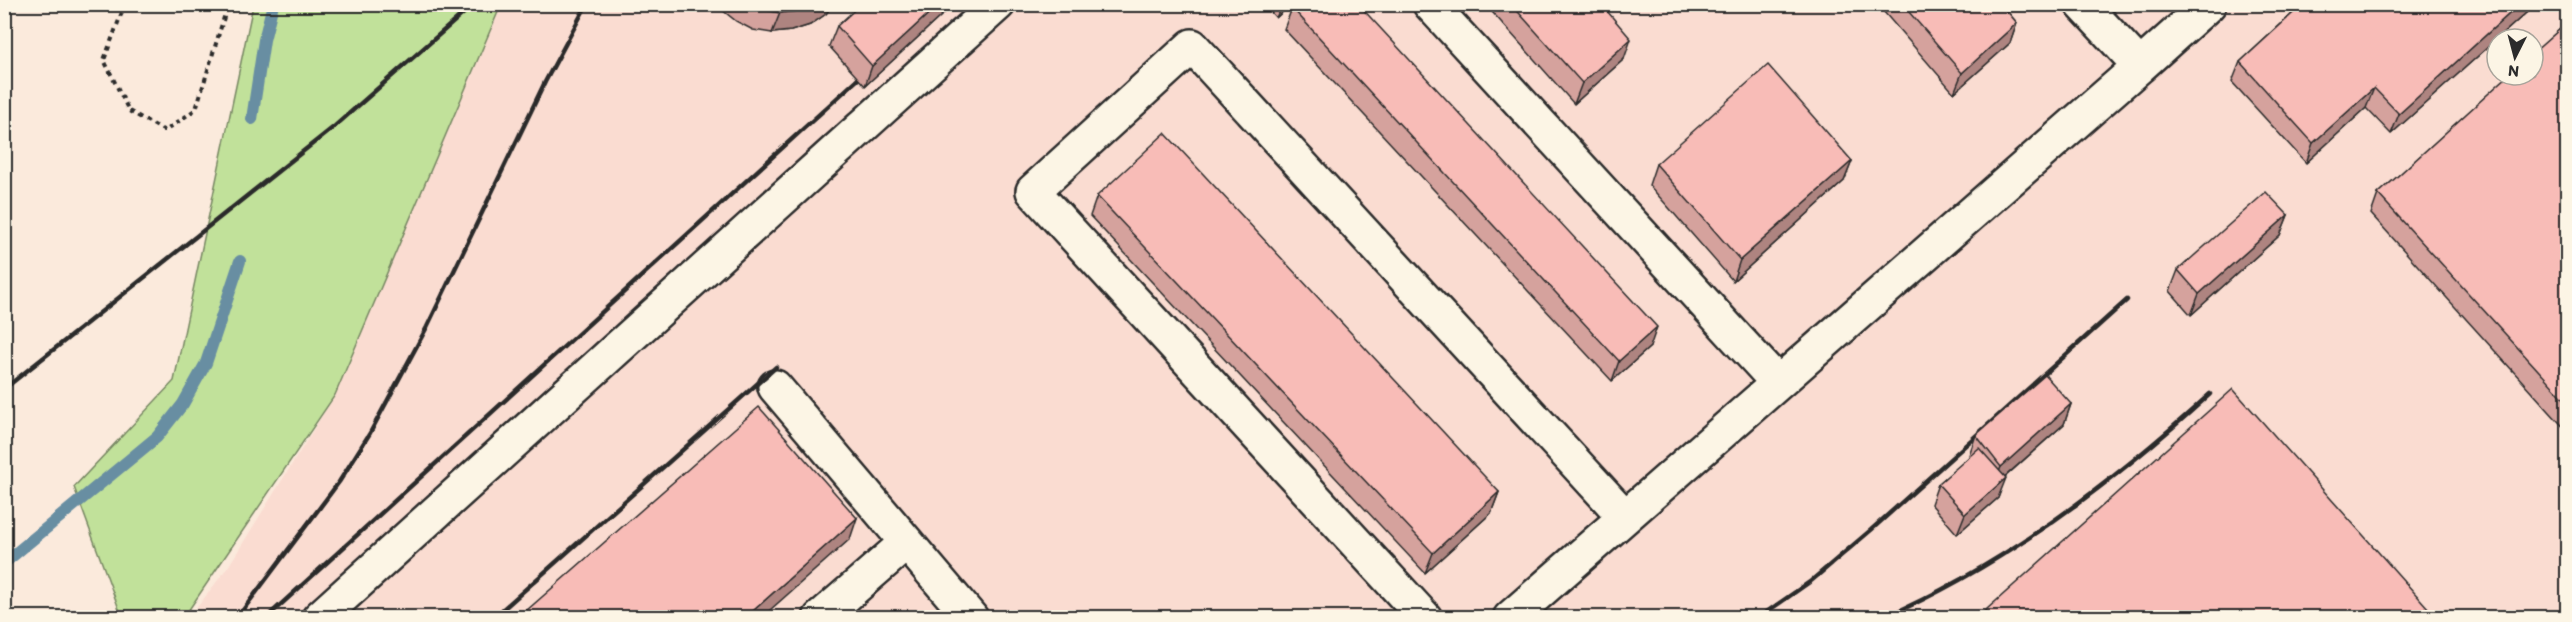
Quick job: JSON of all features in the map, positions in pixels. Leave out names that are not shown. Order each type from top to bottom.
[{"type":"lane","points":[[320,618],[998,4]]},
{"type":"lane","points":[[1430,4],[1778,383]]},
{"type":"lane","points":[[2082,4],[2140,66]]},
{"type":"lane","points":[[1515,616],[2209,4]]},
{"type":"lane","points":[[1425,618],[1033,191],[1192,46],[1625,517]]},
{"type":"lane","points":[[775,387],[971,618]]},
{"type":"lane","points":[[820,618],[906,543]]},
{"type":"path","points":[[125,4],[104,60],[129,111],[165,131],[196,109],[228,4]]},
{"type":"shaded area","points":[[501,5],[2567,5],[2567,617],[189,618],[228,567],[335,395]]},
{"type":"green space","points":[[253,5],[501,5],[335,395],[184,617],[122,617],[74,487],[174,381]]},
{"type":"building","points":[[751,4],[817,4],[799,11],[780,13],[761,9]]},
{"type":"building","points":[[861,4],[939,4],[872,66],[837,26]]},
{"type":"building","points":[[1296,4],[1358,4],[1657,327],[1619,361],[1292,8]]},
{"type":"building","points":[[1511,4],[1601,4],[1631,39],[1582,83]]},
{"type":"building","points":[[1902,4],[2001,4],[2017,23],[1962,73]]},
{"type":"building","points":[[2303,4],[2520,4],[2495,27],[2485,27],[2485,36],[2399,114],[2374,88],[2313,143],[2240,62]]},
{"type":"building","points":[[2568,22],[2568,403],[2378,194],[2496,87],[2545,87],[2545,42]]},
{"type":"building","points":[[1768,65],[1852,161],[1740,260],[1656,164]]},
{"type":"building","points":[[1165,133],[1499,492],[1433,553],[1097,196]]},
{"type":"building","points":[[2266,192],[2288,215],[2199,294],[2178,270]]},
{"type":"building","points":[[2045,375],[2071,404],[2001,467],[1976,435]]},
{"type":"building","points":[[2233,389],[2437,618],[1977,618]]},
{"type":"building","points":[[759,407],[857,518],[745,618],[518,618]]},
{"type":"building","points":[[1979,448],[2006,478],[1965,514],[1938,484]]},
{"type":"waterway","points":[[252,119],[264,40],[273,4]]},
{"type":"waterway","points":[[4,563],[157,437],[183,404],[206,363],[240,261]]},
{"type":"railway","points":[[4,389],[335,126],[474,4]]},
{"type":"railway","points":[[237,618],[339,482],[370,433],[427,327],[545,82],[587,4]]},
{"type":"railway","points":[[266,618],[858,79]]},
{"type":"railway","points":[[1758,618],[1811,581],[1871,530],[2127,300]]},
{"type":"railway","points":[[493,618],[776,367]]},
{"type":"railway","points":[[1883,618],[1971,573],[2056,519],[2136,458],[2210,394]]}]
